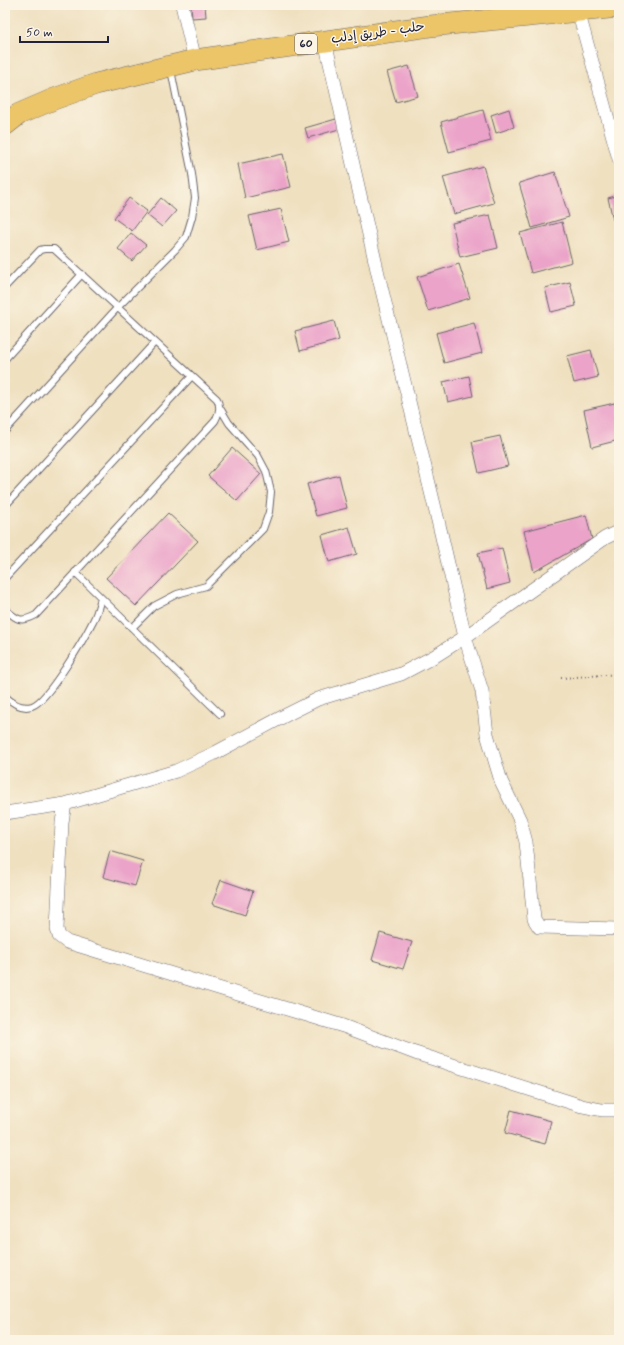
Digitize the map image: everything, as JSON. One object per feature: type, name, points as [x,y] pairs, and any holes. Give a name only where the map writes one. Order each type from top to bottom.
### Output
[{"type":"highway","name":"حلب - طريق إدلب","points":[[5,125],[19,114],[54,99],[96,84],[195,60],[430,26],[619,6]]},
{"type":"street","points":[[182,5],[195,60]]},
{"type":"street","points":[[578,11],[619,159]]},
{"type":"street","points":[[325,41],[378,274],[465,638],[482,691],[487,734],[502,781],[520,820],[526,842],[534,919],[539,927],[619,929]]},
{"type":"street","points":[[5,813],[65,804],[176,771],[213,754],[318,699],[401,674],[465,638],[605,538],[619,531]]},
{"type":"street","points":[[65,804],[62,822],[57,929],[59,936],[67,942],[343,1026],[415,1053],[582,1106],[602,1110],[619,1110]]},
{"type":"lane","points":[[5,431],[118,307],[186,237],[192,217],[195,198],[192,174],[171,66]]},
{"type":"lane","points":[[5,287],[36,253],[44,248],[54,249],[217,399],[220,408],[229,423],[258,456],[266,471],[271,492],[269,512],[263,528],[206,586],[177,594],[154,606],[132,628]]},
{"type":"lane","points":[[5,359],[82,274]]},
{"type":"lane","points":[[5,506],[155,342]]},
{"type":"lane","points":[[5,578],[192,376]]},
{"type":"lane","points":[[5,609],[18,620],[24,620],[36,615],[215,420],[220,408]]},
{"type":"lane","points":[[75,572],[220,714]]},
{"type":"lane","points":[[6,698],[20,707],[33,706],[44,698],[61,675],[93,620],[101,598]]},
{"type":"path","points":[[561,678],[619,674]]},
{"type":"building","points":[[205,5],[206,17],[192,18],[191,6]]},
{"type":"building","points":[[409,66],[418,96],[396,102],[387,72]]},
{"type":"building","points":[[509,109],[514,127],[496,133],[491,115]]},
{"type":"building","points":[[483,110],[491,141],[449,152],[441,122]]},
{"type":"building","points":[[336,119],[339,129],[308,138],[305,128]]},
{"type":"building","points":[[283,154],[291,187],[245,198],[238,164]]},
{"type":"building","points":[[483,166],[494,203],[454,214],[443,177]]},
{"type":"building","points":[[555,172],[569,217],[532,228],[519,183]]},
{"type":"building","points":[[619,195],[619,218],[613,220],[608,198]]},
{"type":"building","points":[[129,198],[147,211],[132,231],[114,218]]},
{"type":"building","points":[[161,198],[176,211],[162,227],[147,215]]},
{"type":"building","points":[[281,209],[289,242],[257,250],[249,216]]},
{"type":"building","points":[[490,215],[498,248],[460,257],[452,223]]},
{"type":"building","points":[[562,222],[572,262],[531,273],[520,233]]},
{"type":"building","points":[[131,233],[146,245],[132,261],[118,249]]},
{"type":"building","points":[[459,264],[470,298],[428,311],[417,277]]},
{"type":"building","points":[[570,282],[576,306],[551,312],[545,288]]},
{"type":"building","points":[[334,321],[339,340],[300,351],[295,331]]},
{"type":"building","points":[[474,323],[482,353],[444,363],[436,333]]},
{"type":"building","points":[[591,350],[598,377],[574,383],[567,356]]},
{"type":"building","points":[[469,376],[473,396],[448,402],[443,382]]},
{"type":"building","points":[[619,402],[619,440],[592,447],[584,410]]},
{"type":"building","points":[[500,436],[508,466],[479,473],[472,442]]},
{"type":"building","points":[[232,448],[261,474],[237,501],[208,476]]},
{"type":"building","points":[[339,475],[347,508],[316,516],[307,484]]},
{"type":"building","points":[[168,513],[198,541],[136,606],[106,578]]},
{"type":"building","points":[[586,515],[592,539],[534,572],[524,531]]},
{"type":"building","points":[[349,527],[357,554],[329,562],[322,535]]},
{"type":"building","points":[[502,548],[510,583],[487,589],[478,553]]},
{"type":"building","points":[[110,851],[143,861],[135,886],[103,877]]},
{"type":"building","points":[[221,880],[253,891],[245,915],[212,904]]},
{"type":"building","points":[[380,933],[412,942],[403,969],[372,960]]},
{"type":"building","points":[[511,1110],[551,1121],[545,1144],[505,1133]]}]
